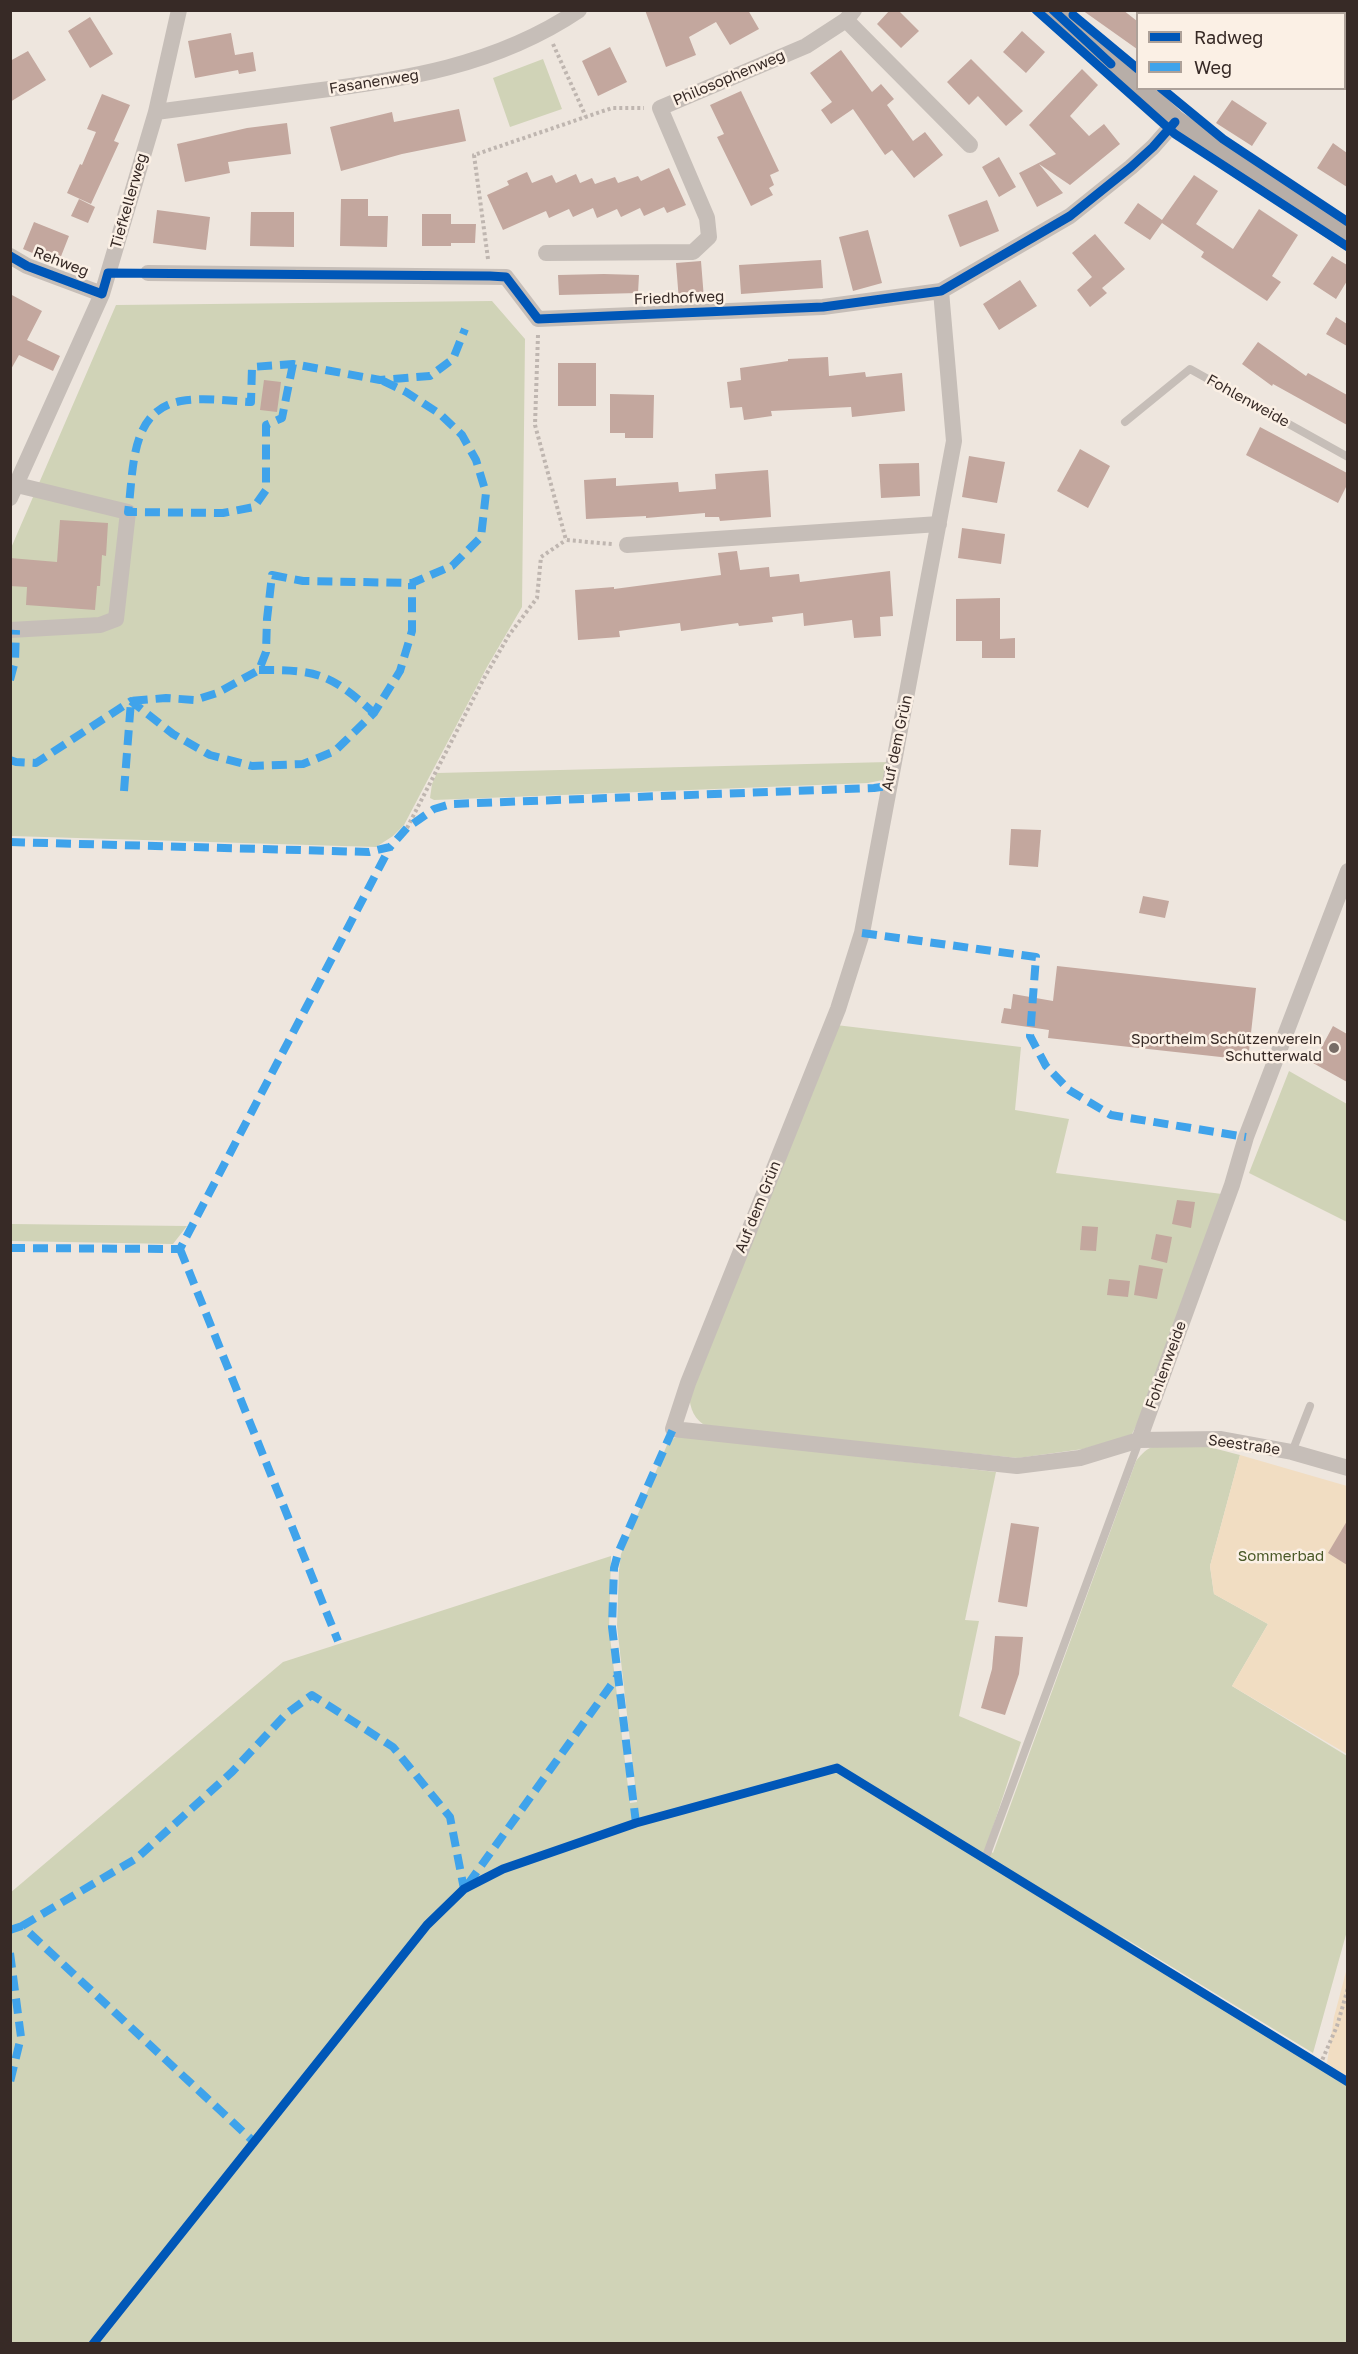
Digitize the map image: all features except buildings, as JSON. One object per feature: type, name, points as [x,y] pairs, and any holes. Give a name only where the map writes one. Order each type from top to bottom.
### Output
[{"type":"street","name":"Tiefkellerweg","points":[[10,630],[100,625],[116,619],[128,512],[13,492],[102,294],[156,112],[179,10]]},
{"type":"street","name":"Fasanenweg","points":[[156,112],[424,75],[501,52],[547,30],[579,10]]},
{"type":"street","points":[[1053,10],[1136,86]]},
{"type":"street","name":"Philosophenweg","points":[[546,253],[693,252],[709,237],[707,218],[660,108],[806,45],[850,15],[970,145]]},
{"type":"street","points":[[1140,90],[1174,122],[1347,238]]},
{"type":"street","name":"Friedhofweg","points":[[538,319],[823,308],[941,291],[1070,216],[1146,154],[1174,122]]},
{"type":"street","name":"Rehweg","points":[[10,256],[27,266],[102,294]]},
{"type":"street","points":[[148,273],[506,277],[538,319]]},
{"type":"street","name":"Auf dem Grün","points":[[941,291],[954,441],[862,933],[838,1010],[692,1372],[673,1429],[1017,1466],[1080,1458],[1139,1440]]},
{"type":"street","points":[[627,545],[939,524]]},
{"type":"street","name":"Fohlenweide","points":[[1139,1440],[1232,1185],[1246,1137],[1347,871]]},
{"type":"street","name":"Seestraße","points":[[1139,1440],[1221,1439],[1292,1452],[1347,1468]]},
{"type":"lane","name":"Fohlenweide","points":[[1125,422],[1190,369],[1347,458]]},
{"type":"lane","points":[[1292,1452],[1310,1406]]},
{"type":"lane","name":"Fohlenweide","points":[[985,1859],[1139,1440]]},
{"type":"path","points":[[547,30],[586,117]]},
{"type":"path","points":[[490,276],[474,154],[612,108],[660,108]]},
{"type":"path","points":[[538,319],[534,425],[566,540]]},
{"type":"path","points":[[407,828],[483,680],[509,635],[537,598],[541,557],[566,540],[627,545]]},
{"type":"path","points":[[1320,2065],[1337,2026],[1347,1988]]},
{"type":"green space","points":[[543,59],[562,109],[510,127],[493,78]]},
{"type":"green space","points":[[492,301],[525,339],[522,607],[487,667],[404,825],[393,836],[376,847],[11,836],[11,548],[116,305]]},
{"type":"green space","points":[[889,762],[883,780],[868,783],[434,800],[430,798],[432,784],[437,773]]},
{"type":"green space","points":[[836,1025],[1021,1047],[1015,1110],[1069,1119],[1056,1173],[1222,1194],[1142,1414],[1131,1436],[1083,1449],[1018,1458],[708,1427],[696,1417],[690,1404],[689,1394]]},
{"type":"green space","points":[[1289,1071],[1347,1104],[1347,1222],[1249,1173]]},
{"type":"green space","points":[[11,1224],[187,1226],[173,1244],[11,1241]]},
{"type":"green space","points":[[680,1436],[996,1472],[965,1620],[979,1621],[959,1716],[1021,1742],[986,1848],[993,1853],[1136,1461],[1148,1449],[1171,1443],[1207,1447],[1240,1455],[1210,1566],[1214,1594],[1268,1624],[1232,1686],[1347,1756],[1347,1931],[1313,2053],[1113,1931],[1319,2067],[1320,2065],[1347,2082],[1347,2343],[11,2343],[10,1893],[283,1662],[611,1556],[609,1629],[630,1803],[637,1802],[617,1626],[619,1570],[621,1554],[667,1445]]},
{"type":"sand","name":"Sommerbad","points":[[1240,1455],[1347,1486],[1347,1754],[1232,1686],[1268,1624],[1214,1594],[1210,1566]]},
{"type":"sand","points":[[1347,1968],[1347,2077],[1327,2063],[1334,2017]]},
{"type":"marked path","points":[[293,364],[282,418],[266,425],[266,490],[254,507],[223,513],[128,512],[137,444],[152,416],[164,407],[181,401],[198,399],[251,402],[252,367],[293,364],[380,380],[430,376],[453,359],[465,329]]},
{"type":"marked path","points":[[124,791],[131,701],[166,698],[195,700],[217,693],[259,670],[266,652],[272,575],[303,581],[412,583],[452,566],[481,537],[486,493],[476,460],[462,435],[440,414],[406,392],[381,380]]},
{"type":"marked path","points":[[10,760],[36,763],[131,701],[173,734],[210,755],[252,766],[303,764],[335,751],[374,713],[400,671],[412,631],[412,583]]},
{"type":"marked path","points":[[10,680],[15,661],[16,630]]},
{"type":"marked path","points":[[259,670],[296,671],[322,677],[345,689],[374,713]]},
{"type":"marked path","points":[[10,842],[369,852],[390,847],[407,828],[434,809],[451,804],[888,786]]},
{"type":"marked path","points":[[10,1248],[180,1249],[390,847]]},
{"type":"marked path","points":[[862,933],[1036,957],[1030,1036],[1046,1066],[1069,1090],[1111,1115],[1246,1137]]},
{"type":"marked path","points":[[180,1249],[338,1641]]},
{"type":"marked path","points":[[636,1823],[612,1627],[614,1568],[618,1553],[673,1429]]},
{"type":"marked path","points":[[468,1884],[619,1674]]},
{"type":"marked path","points":[[22,1926],[137,1858],[232,1772],[286,1714],[312,1695],[393,1747],[450,1817],[464,1889]]},
{"type":"marked path","points":[[10,1930],[22,1926],[253,2141]]},
{"type":"marked path","points":[[10,1953],[21,2037],[10,2082]]},
{"type":"cycle path","points":[[1036,10],[1175,134],[1348,247]]},
{"type":"cycle path","points":[[1053,10],[1111,64]]},
{"type":"cycle path","points":[[1073,15],[1136,67]]},
{"type":"cycle path","points":[[1163,90],[1223,139],[1348,222]]},
{"type":"cycle path","points":[[10,256],[27,266],[102,294],[108,273],[490,276],[506,277],[538,319],[823,307],[941,291],[1070,216],[1131,167],[1175,122]]},
{"type":"cycle path","points":[[93,2344],[427,1925],[464,1889],[503,1869],[636,1823],[837,1768],[1348,2082]]},
{"type":"place","name":"Sportheim Schützenverein Schutterwald","points":[[1334,1048]]}]
